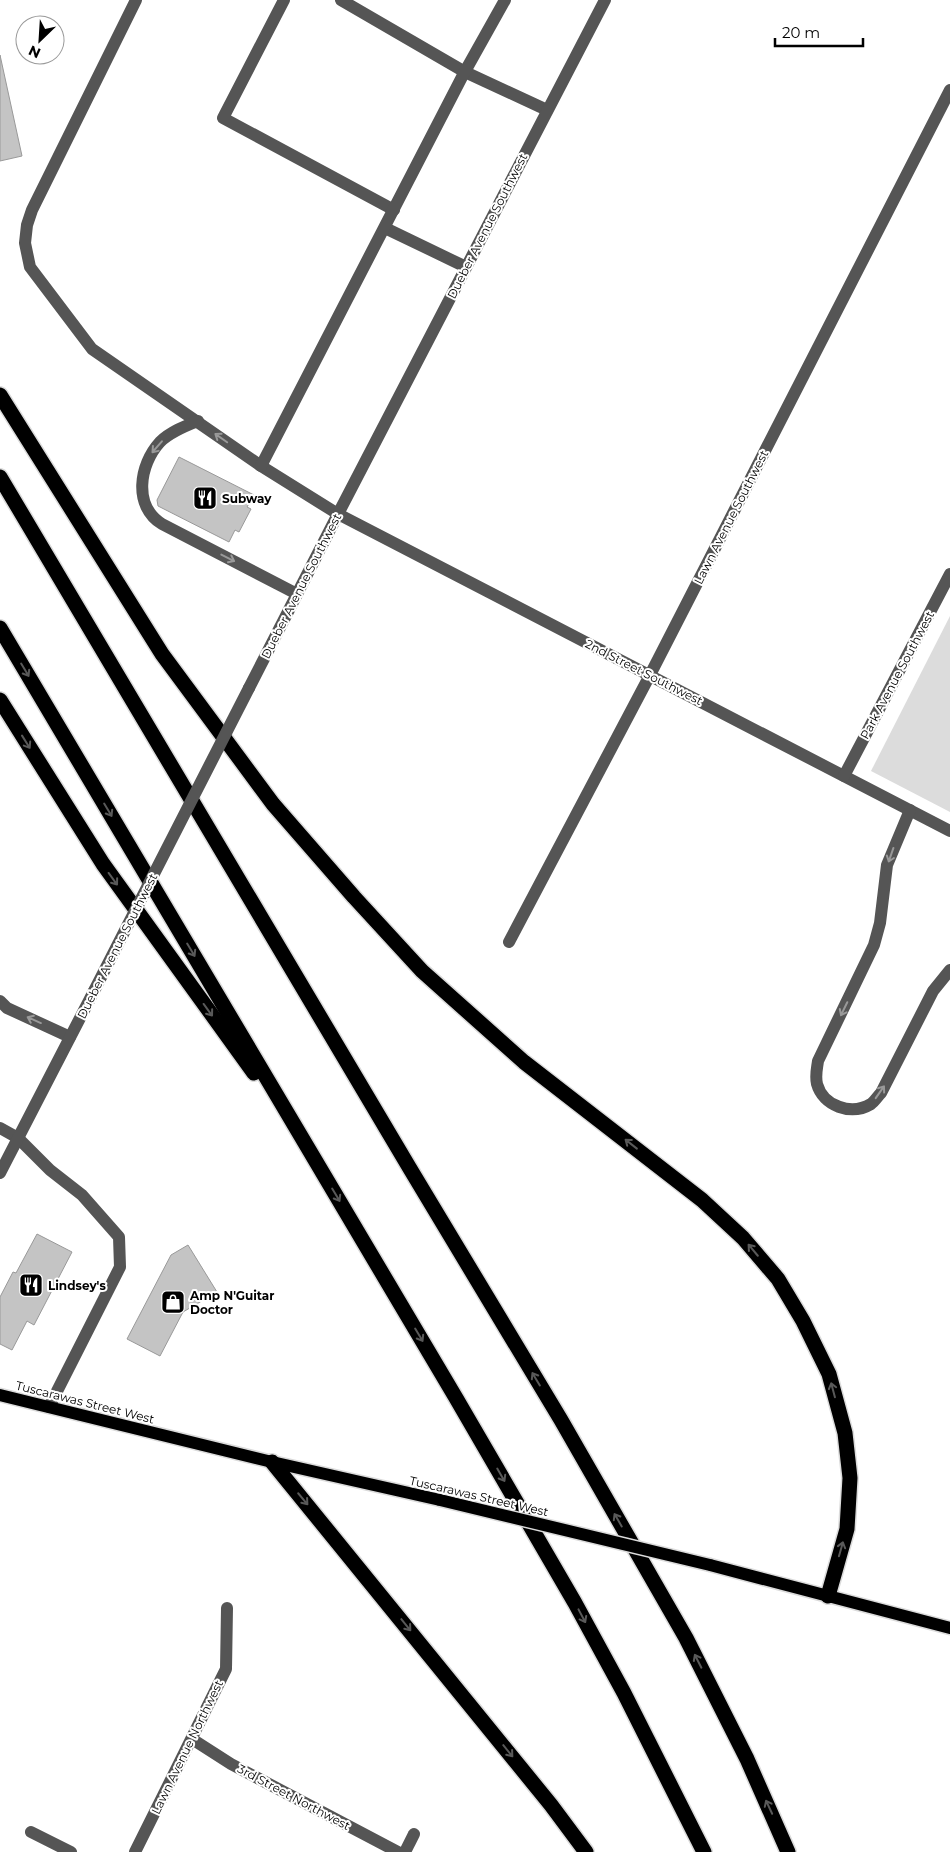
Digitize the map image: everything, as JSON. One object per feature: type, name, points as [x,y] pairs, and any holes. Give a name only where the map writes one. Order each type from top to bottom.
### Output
[{"type":"highway","points":[[0,395],[162,654],[273,804],[354,897],[422,971],[524,1062],[702,1200],[743,1238],[778,1279],[803,1320],[829,1374],[844,1433],[850,1478],[847,1529],[828,1596]]},
{"type":"highway","points":[[0,477],[561,1420],[686,1638],[747,1759],[788,1852]]},
{"type":"highway","points":[[0,628],[575,1602],[624,1693],[704,1852]]},
{"type":"highway","points":[[0,700],[103,864],[311,1153]]},
{"type":"highway","points":[[272,1462],[545,1797],[586,1852]]},
{"type":"main road","name":"Tuscarawas Street West","points":[[0,1395],[272,1462],[710,1565],[950,1628]]},
{"type":"street","name":"2nd Street Southwest","points":[[136,0],[32,210],[25,234],[30,268],[92,349],[261,466],[338,514],[950,831]]},
{"type":"street","points":[[284,0],[223,118],[394,210]]},
{"type":"street","points":[[341,0],[465,72],[547,110]]},
{"type":"street","points":[[261,466],[465,72],[505,0]]},
{"type":"street","name":"Dueber Avenue Southwest","points":[[0,1173],[338,514],[605,0]]},
{"type":"street","name":"Lawn Avenue Southwest","points":[[509,942],[650,675],[950,90]]},
{"type":"street","points":[[385,228],[466,267]]},
{"type":"street","points":[[198,421],[166,438],[148,460],[142,484],[147,510],[156,520],[168,528],[297,594]]},
{"type":"street","name":"Park Avenue Southwest","points":[[844,776],[950,574]]},
{"type":"street","points":[[910,810],[887,865],[880,923],[874,945],[818,1061],[816,1073],[818,1086],[824,1097],[835,1106],[847,1110],[860,1108],[872,1103],[881,1093],[934,991],[950,970]]},
{"type":"street","points":[[0,1001],[7,1008],[70,1037]]},
{"type":"street","points":[[0,1128],[18,1138],[50,1170],[82,1195],[119,1237],[120,1267],[49,1407]]},
{"type":"street","name":"Lawn Avenue Northwest","points":[[134,1852],[226,1669],[228,1608]]},
{"type":"street","name":"3rd Street Northwest","points":[[192,1739],[231,1764],[398,1852]]},
{"type":"street","points":[[31,1832],[72,1852]]},
{"type":"street","points":[[404,1852],[414,1834]]},
{"type":"shaded area","points":[[950,616],[950,812],[871,771]]},
{"type":"building","points":[[0,55],[22,156],[0,161]]},
{"type":"building","name":"Subway","points":[[179,457],[254,495],[247,507],[251,509],[239,532],[235,530],[229,542],[158,506],[157,500]]},
{"type":"building","name":"Lindsey's","points":[[37,1234],[72,1252],[34,1325],[27,1321],[12,1350],[0,1344],[0,1297],[13,1272],[16,1273]]},
{"type":"building","name":"Amp N'Guitar Doctor","points":[[188,1245],[217,1292],[183,1312],[160,1356],[127,1339],[171,1255]]},
{"type":"place","name":"Subway","points":[[205,498]]},
{"type":"place","name":"Lindsey's","points":[[31,1285]]},
{"type":"place","name":"Amp N'Guitar Doctor","points":[[173,1302]]}]
